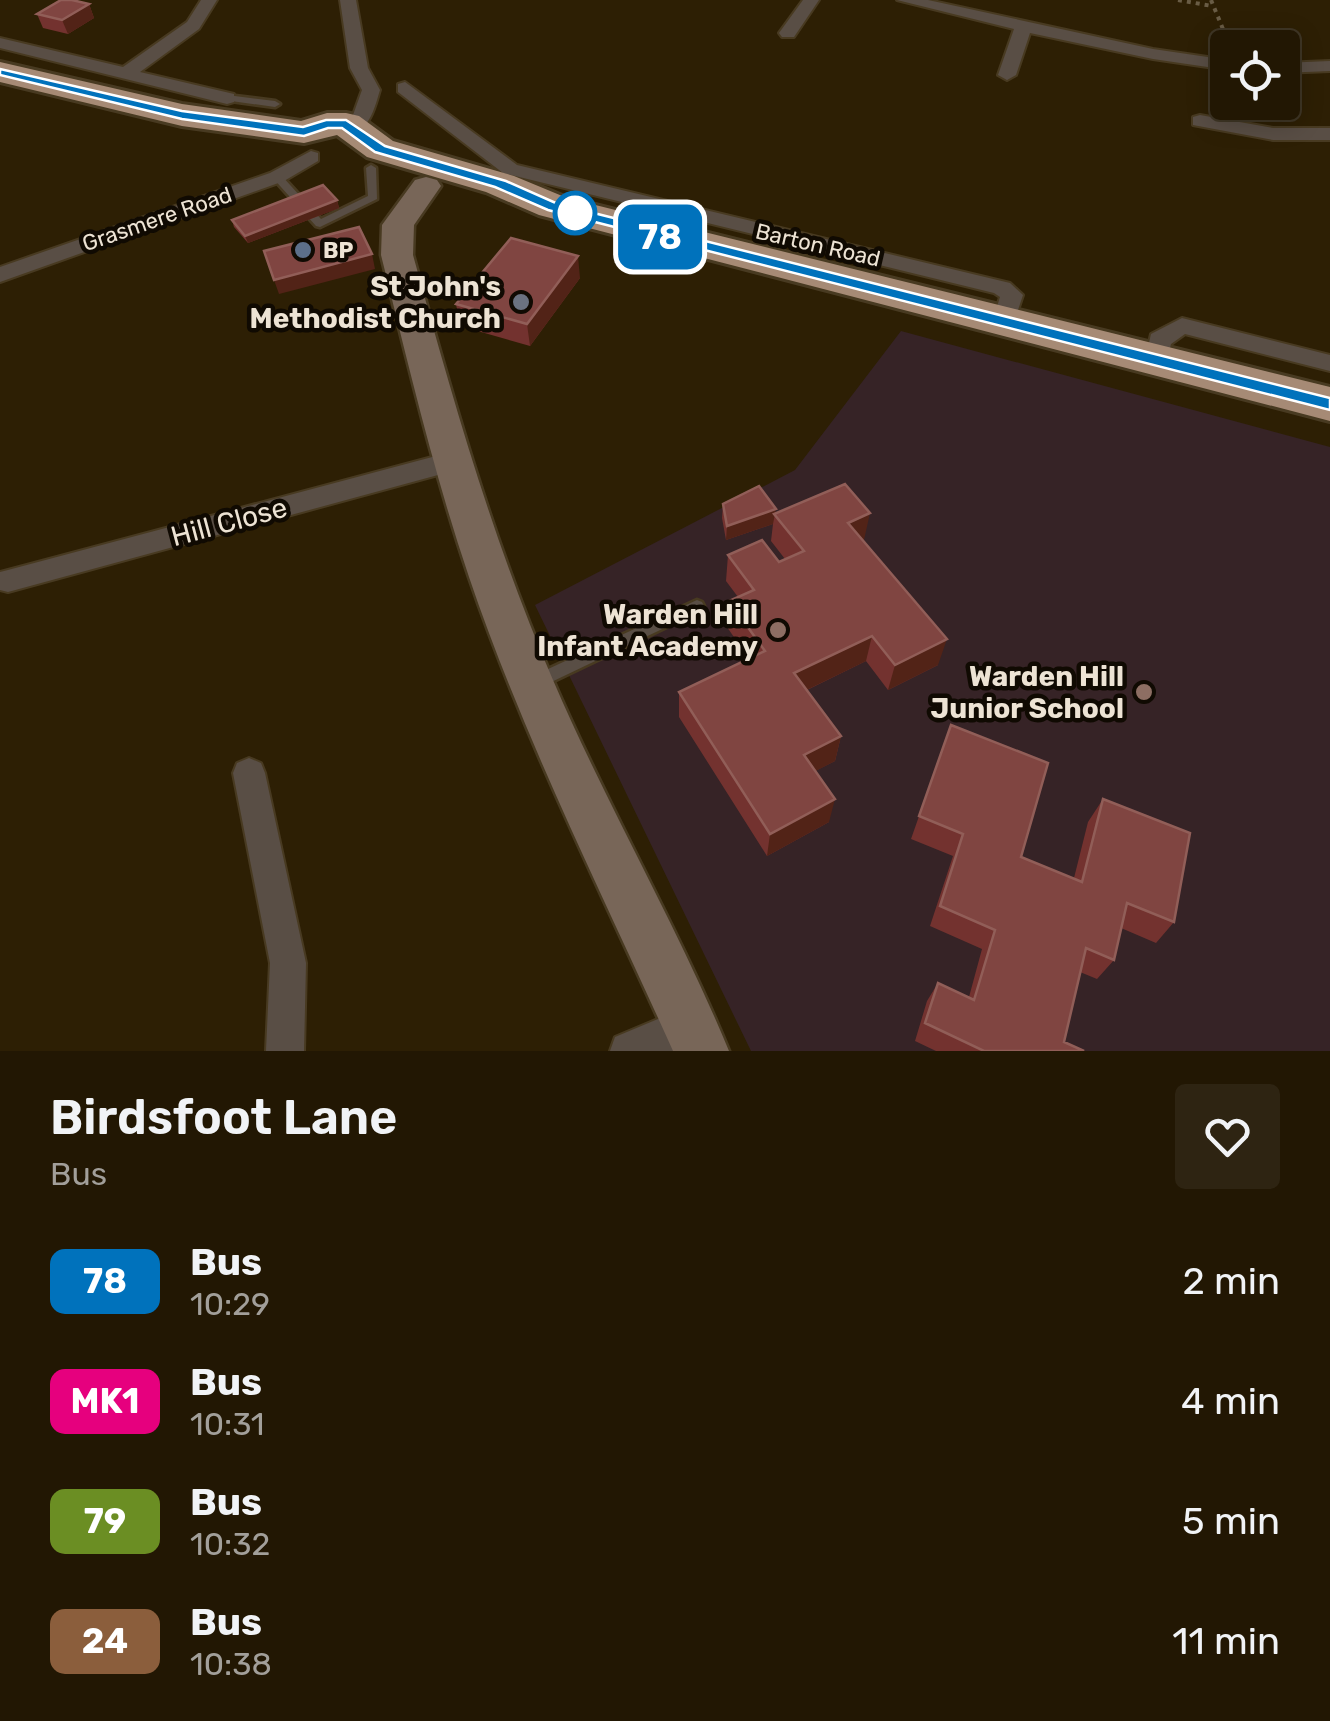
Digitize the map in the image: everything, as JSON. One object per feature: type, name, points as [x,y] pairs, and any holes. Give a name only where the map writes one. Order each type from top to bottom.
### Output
[{"type":"highway","name":"Barton Road","points":[[0,72],[314,149],[362,143],[500,184],[553,207]]},
{"type":"highway","name":"Barton Road","points":[[362,143],[426,186],[484,200],[553,207],[1330,404]]},
{"type":"street","points":[[128,72],[193,24],[209,0]]},
{"type":"street","points":[[348,0],[359,68],[372,90],[362,116],[362,143]]},
{"type":"street","points":[[788,32],[811,0]]},
{"type":"street","points":[[905,0],[961,6],[1024,26],[1210,62]]},
{"type":"street","points":[[1006,75],[1024,26]]},
{"type":"street","points":[[0,42],[226,98]]},
{"type":"street","points":[[1300,69],[1326,70]]},
{"type":"street","name":"Barton Road","points":[[405,88],[520,173],[1002,288],[1012,295],[1004,323]]},
{"type":"street","points":[[412,123],[437,113]]},
{"type":"street","points":[[1200,120],[1273,134],[1330,134]]},
{"type":"street","name":"Grasmere Road","points":[[0,275],[276,177],[314,149]]},
{"type":"street","points":[[426,186],[398,225],[397,254],[451,462],[532,683],[695,1038],[629,1051]]},
{"type":"street","points":[[1157,360],[1159,340],[1182,326],[1330,364]]},
{"type":"street","name":"Hill Close","points":[[8,581],[451,462]]},
{"type":"street","points":[[249,773],[288,963],[286,1051]]},
{"type":"lane","points":[[226,98],[275,104]]},
{"type":"lane","points":[[276,177],[320,224],[373,196],[362,143]]},
{"type":"lane","points":[[532,683],[697,606]]},
{"type":"path","points":[[1178,0],[1212,3],[1223,30]]},
{"type":"shaded area","points":[[901,331],[1330,447],[1330,1051],[751,1051],[535,605],[795,470]]},
{"type":"building","points":[[61,0],[89,4],[62,20],[37,14]]},
{"type":"building","points":[[323,185],[337,200],[245,236],[232,220]]},
{"type":"building","points":[[359,227],[372,254],[274,280],[264,251]]},
{"type":"building","points":[[511,238],[578,256],[527,324],[456,304]]},
{"type":"building","points":[[845,484],[870,513],[848,523],[947,639],[895,665],[872,636],[794,673],[841,736],[804,755],[835,799],[770,834],[679,692],[765,651],[729,601],[754,590],[728,555],[762,540],[779,562],[804,551],[774,514]]},
{"type":"building","points":[[759,486],[776,509],[727,526],[723,504]]},
{"type":"building","points":[[951,725],[1048,763],[1021,857],[1082,882],[1103,799],[1190,833],[1174,922],[1127,903],[1114,960],[1086,948],[1064,1042],[1084,1051],[984,1051],[925,1023],[938,983],[974,1000],[995,930],[940,906],[963,834],[919,816]]},
{"type":"bus line","name":"78","points":[[0,72],[182,115],[304,132],[326,124],[346,124],[380,149],[500,184],[553,207],[1330,404]]},
{"type":"place","name":"BP","points":[[303,250]]},
{"type":"place","name":"St John's Methodist Church","points":[[521,302]]},
{"type":"place","name":"Warden Hill Infant Academy","points":[[778,630]]},
{"type":"place","name":"Warden Hill Junior School","points":[[1144,692]]}]
